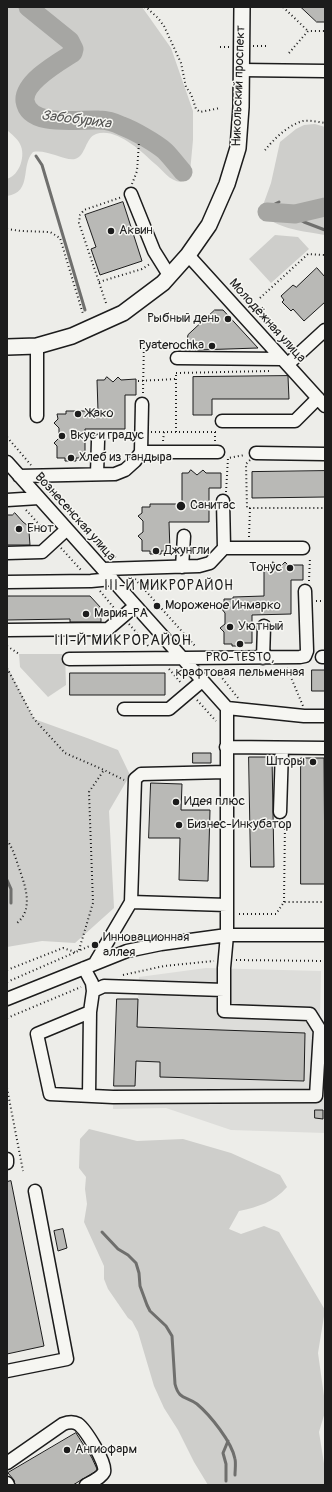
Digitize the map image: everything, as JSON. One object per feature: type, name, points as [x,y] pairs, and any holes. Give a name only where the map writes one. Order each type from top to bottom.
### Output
[{"type":"main road","name":"Никольский проспект","points":[[7,348],[38,346],[72,336],[123,313],[170,276],[188,255],[209,226],[226,184],[238,148],[241,107],[242,7]]},
{"type":"street","points":[[241,70],[325,71]]},
{"type":"street","points":[[131,194],[157,258],[170,276]]},
{"type":"street","name":"Молодёжная улица","points":[[188,255],[285,362],[322,400]]},
{"type":"street","points":[[176,358],[285,362],[325,330]]},
{"type":"street","points":[[37,416],[38,346]]},
{"type":"street","points":[[222,421],[294,420],[322,400]]},
{"type":"street","points":[[19,476],[115,474],[125,470],[135,461],[141,452],[142,404]]},
{"type":"street","points":[[97,474],[98,441]]},
{"type":"street","points":[[141,452],[218,452]]},
{"type":"street","points":[[256,453],[325,454]]},
{"type":"street","name":"Вознесенская улица","points":[[7,462],[66,530],[103,569],[227,708]]},
{"type":"street","points":[[7,500],[39,498]]},
{"type":"street","points":[[103,569],[182,567],[198,566],[210,563],[224,548],[223,501]]},
{"type":"street","points":[[7,553],[42,552],[66,530]]},
{"type":"street","points":[[182,567],[184,536]]},
{"type":"street","points":[[224,548],[304,548]]},
{"type":"street","points":[[7,582],[91,581],[112,579]]},
{"type":"street","points":[[69,659],[183,659],[205,657],[282,658],[305,656],[307,651],[305,591]]},
{"type":"street","points":[[8,630],[108,629],[135,606]]},
{"type":"street","points":[[263,658],[264,626]]},
{"type":"street","points":[[124,709],[169,710],[202,681]]},
{"type":"street","points":[[90,1012],[37,1034],[50,1094],[113,1097],[316,1096],[320,1030],[310,1014],[224,1011],[226,935],[227,708],[308,716],[325,716]]},
{"type":"street","points":[[226,747],[325,748]]},
{"type":"street","points":[[280,812],[282,748]]},
{"type":"street","points":[[89,1096],[90,1012],[92,987],[90,966],[112,936],[131,902],[135,779],[141,774],[226,772]]},
{"type":"street","points":[[131,902],[226,905]]},
{"type":"street","points":[[7,999],[127,951],[161,944],[226,935],[325,935]]},
{"type":"street","points":[[92,987],[104,986],[224,990]]},
{"type":"street","points":[[7,1371],[67,1358],[35,1191]]},
{"type":"street","points":[[7,1463],[63,1424],[73,1422],[80,1426],[103,1460],[104,1467],[102,1474],[86,1485]]},
{"type":"path","points":[[144,7],[158,18],[171,39],[181,63],[186,87],[191,94],[196,109],[200,112],[220,108]]},
{"type":"path","points":[[283,7],[308,31],[325,31]]},
{"type":"path","points":[[289,53],[308,31]]},
{"type":"path","points":[[251,46],[268,46]]},
{"type":"path","points":[[220,47],[233,47]]},
{"type":"path","points":[[264,150],[283,132],[302,121],[325,123]]},
{"type":"path","points":[[106,303],[80,222],[80,215],[84,210],[131,194],[132,182],[137,171],[139,142]]},
{"type":"path","points":[[7,229],[50,232],[60,238],[83,314]]},
{"type":"path","points":[[260,298],[308,254],[325,255]]},
{"type":"path","points":[[99,282],[142,269],[157,258]]},
{"type":"path","points":[[143,380],[144,340]]},
{"type":"path","points":[[176,432],[176,373],[274,371]]},
{"type":"path","points":[[138,381],[176,379]]},
{"type":"path","points":[[141,432],[221,432],[222,421]]},
{"type":"path","points":[[215,432],[215,438]]},
{"type":"path","points":[[223,501],[226,496],[228,458],[256,453]]},
{"type":"path","points":[[256,453],[246,464],[247,508],[325,508]]},
{"type":"path","points":[[249,548],[250,508]]},
{"type":"path","points":[[304,548],[305,553],[310,553],[309,592],[305,591]]},
{"type":"path","points":[[7,646],[19,654]]},
{"type":"path","points":[[282,658],[308,716]]},
{"type":"path","points":[[7,668],[34,719],[65,753],[128,782],[135,782]]},
{"type":"path","points":[[80,950],[93,903],[89,792],[104,770]]},
{"type":"path","points":[[239,914],[276,914],[284,902],[285,815],[280,812]]},
{"type":"path","points":[[7,840],[14,853],[26,893],[26,908],[24,915],[17,923]]},
{"type":"path","points":[[284,902],[325,902]]},
{"type":"path","points":[[7,982],[112,936]]},
{"type":"path","points":[[7,970],[63,948],[76,952]]},
{"type":"path","points":[[120,975],[164,966],[225,960],[325,961]]},
{"type":"path","points":[[7,1018],[92,987]]},
{"type":"path","points":[[7,1088],[23,1171]]},
{"type":"shaded area","points":[[7,7],[142,7],[171,48],[193,111],[193,140],[190,172],[187,177],[181,182],[173,180],[128,141],[112,134],[104,133],[92,136],[79,157],[75,159],[44,152],[33,152],[27,164],[23,184],[15,194],[7,196],[7,179],[12,177],[21,164],[22,148],[16,138],[7,130]]},
{"type":"shaded area","points":[[315,124],[325,127],[325,235],[279,225],[265,215],[262,208],[271,183],[280,142],[296,129],[304,125]]},
{"type":"shaded area","points":[[275,235],[298,237],[309,249],[271,283],[249,259]]},
{"type":"shaded area","points":[[19,654],[65,654],[66,685],[48,697],[20,667]]},
{"type":"shaded area","points":[[7,666],[34,719],[118,750],[130,775],[109,811],[114,908],[75,943],[42,941],[7,947]]},
{"type":"shaded area","points":[[206,968],[321,971],[320,1019],[325,1025],[325,1133],[231,1130],[166,1108],[113,1109],[117,999],[138,999],[139,977]]},
{"type":"shaded area","points":[[89,1129],[137,1141],[183,1139],[231,1153],[280,1175],[287,1187],[277,1197],[265,1203],[253,1208],[239,1211],[229,1229],[241,1234],[264,1226],[279,1232],[325,1310],[318,1353],[325,1403],[325,1412],[319,1432],[325,1470],[325,1485],[208,1485],[194,1462],[178,1430],[164,1408],[154,1386],[138,1332],[132,1321],[128,1318],[108,1289],[104,1279],[104,1266],[84,1222],[87,1204],[85,1189],[86,1177],[79,1168],[80,1139]]},
{"type":"building","points":[[301,7],[325,7],[325,22],[317,22]]},
{"type":"building","name":"Аквин","points":[[123,202],[142,261],[100,275],[91,249],[96,247],[85,215]]},
{"type":"building","points":[[317,268],[325,277],[325,302],[304,321],[293,309],[291,311],[282,302],[284,300],[281,296],[293,285],[296,287]]},
{"type":"building","points":[[215,310],[223,310],[258,348],[197,350],[187,340],[188,335]]},
{"type":"building","points":[[288,376],[289,399],[212,399],[212,415],[193,415],[193,377]]},
{"type":"building","points":[[107,377],[113,382],[118,377],[121,380],[136,379],[136,395],[125,395],[125,429],[85,429],[85,458],[76,458],[76,461],[65,461],[65,458],[57,458],[57,446],[54,443],[59,438],[59,428],[54,423],[58,419],[57,414],[66,414],[66,411],[98,411],[97,380],[104,380]]},
{"type":"building","points":[[191,470],[197,475],[203,470],[206,473],[221,473],[221,488],[209,488],[209,522],[169,522],[170,551],[161,551],[161,554],[150,554],[150,551],[142,551],[142,540],[138,536],[143,532],[143,521],[138,516],[142,513],[142,507],[150,507],[150,504],[182,504],[182,473],[188,473]]},
{"type":"building","points":[[325,471],[325,497],[252,498],[252,472]]},
{"type":"building","name":"Енот","points":[[15,513],[32,529],[29,532],[30,545],[7,545],[7,515],[12,515]]},
{"type":"building","points":[[273,562],[280,567],[285,562],[288,565],[303,565],[303,580],[291,580],[291,614],[252,615],[252,643],[243,643],[243,646],[224,644],[224,632],[220,628],[225,624],[225,613],[221,608],[224,605],[224,599],[233,599],[233,597],[264,596],[264,565],[271,565]]},
{"type":"building","points":[[7,596],[90,596],[101,608],[101,622],[70,622],[70,619],[7,620]]},
{"type":"building","points":[[312,670],[325,670],[325,691],[312,691]]},
{"type":"building","points":[[70,673],[165,673],[165,695],[70,695]]},
{"type":"building","points":[[193,753],[211,753],[211,763],[193,763]]},
{"type":"building","points":[[249,757],[272,757],[274,867],[251,867]]},
{"type":"building","points":[[301,758],[324,758],[325,884],[301,884]]},
{"type":"building","name":"Бизнес-Инкубатор","points":[[151,783],[182,784],[181,810],[210,810],[208,881],[179,880],[180,838],[149,838]]},
{"type":"building","points":[[117,999],[138,999],[137,1027],[305,1033],[304,1081],[160,1077],[160,1062],[136,1061],[135,1086],[114,1086]]},
{"type":"building","points":[[315,1110],[323,1110],[323,1119],[315,1118]]},
{"type":"building","points":[[11,1181],[44,1346],[7,1354],[7,1182]]},
{"type":"building","points":[[63,1229],[67,1248],[58,1251],[54,1231]]},
{"type":"building","name":"Ангиофарм","points":[[76,1433],[92,1458],[97,1469],[96,1471],[73,1485],[15,1485],[14,1480],[8,1473]]},
{"type":"waterway","name":"Забобуриха","points":[[28,7],[70,41],[74,49],[73,53],[43,73],[30,87],[26,94],[25,101],[29,110],[35,115],[45,119],[68,121],[102,120],[120,125],[161,148],[183,172]]},
{"type":"waterway","points":[[36,156],[42,165],[85,310]]},
{"type":"waterway","points":[[271,212],[273,205],[279,202]]},
{"type":"waterway","name":"Забобуриха","points":[[267,212],[295,214],[325,207]]},
{"type":"waterway","points":[[287,213],[304,222],[325,230]]},
{"type":"waterway","points":[[7,880],[11,889],[11,903]]},
{"type":"waterway","points":[[102,1232],[118,1249],[128,1255],[136,1263],[139,1273],[140,1286],[147,1305],[150,1311],[166,1326],[172,1336],[175,1384],[177,1389],[183,1397],[197,1404],[214,1422],[225,1437],[230,1445],[235,1459],[235,1475]]},
{"type":"waterway","points":[[226,1481],[226,1464],[223,1453],[228,1441]]},
{"type":"place","name":"Аквин","points":[[111,231]]},
{"type":"place","name":"Рыбный день","points":[[228,319]]},
{"type":"place","name":"Pyaterochka","points":[[212,346]]},
{"type":"place","name":"Жако","points":[[78,414]]},
{"type":"place","name":"Вкус и градус","points":[[62,436]]},
{"type":"place","name":"Хлеб из тандыра","points":[[71,458]]},
{"type":"place","name":"Санитас","points":[[181,506]]},
{"type":"place","name":"Енот","points":[[19,529]]},
{"type":"place","name":"Джунгли","points":[[156,551]]},
{"type":"place","name":"Тонус","points":[[290,568]]},
{"type":"place","name":"Мороженое Инмарко","points":[[157,606]]},
{"type":"place","name":"Мария-РА","points":[[86,614]]},
{"type":"place","name":"Уютный","points":[[230,627]]},
{"type":"place","name":"PRO-TESTO, крафтовая пельменная","points":[[240,644]]},
{"type":"place","name":"Шторы","points":[[313,762]]},
{"type":"place","name":"Идея плюс","points":[[176,802]]},
{"type":"place","name":"Бизнес-Инкубатор","points":[[179,825]]},
{"type":"place","name":"Инновационная аллея","points":[[95,945]]},
{"type":"place","name":"Ангиофарм","points":[[67,1450]]},
{"type":"district","name":"III-Й МИКРОРАЙОН","points":[[169,586]]},
{"type":"district","name":"III-Й МИКРОРАЙОН","points":[[123,641]]}]
